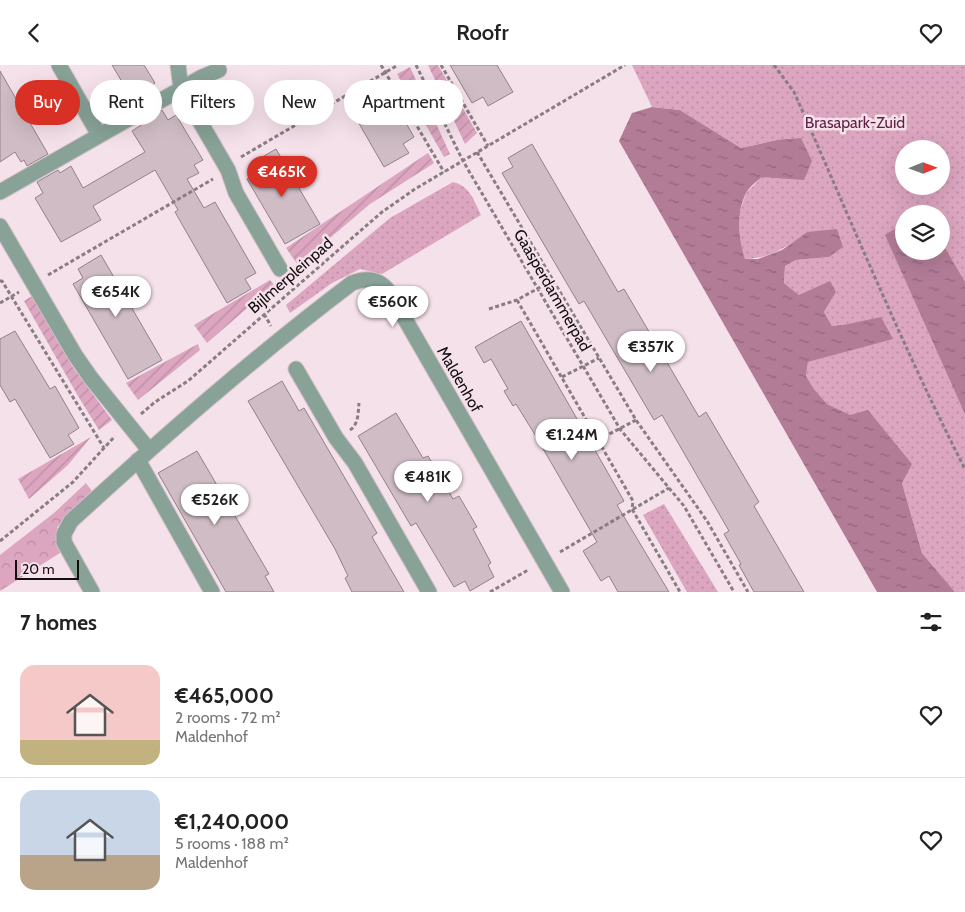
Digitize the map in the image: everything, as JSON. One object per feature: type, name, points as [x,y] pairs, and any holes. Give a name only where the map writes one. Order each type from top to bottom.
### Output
[{"type":"street","points":[[59,65],[98,135]]},
{"type":"street","points":[[178,65],[180,80]]},
{"type":"street","points":[[197,80],[219,70]]},
{"type":"street","points":[[0,192],[172,94]]},
{"type":"street","points":[[202,125],[228,170],[236,193],[280,269]]},
{"type":"street","points":[[0,226],[75,355],[128,425],[212,592]]},
{"type":"street","name":"Maldenhof","points":[[92,592],[64,542],[64,534],[71,521],[143,455],[299,323],[352,283],[359,280],[375,281],[384,285],[394,300],[562,592]]},
{"type":"street","points":[[296,369],[336,438],[355,463],[430,592]]},
{"type":"path","points":[[381,65],[444,172]]},
{"type":"path","points":[[0,303],[228,170],[234,161],[398,65]]},
{"type":"path","name":"Gaasperdammerpad","points":[[416,65],[463,161],[620,429],[684,506],[734,592]]},
{"type":"path","points":[[441,65],[488,146]]},
{"type":"path","name":"Bijlmerpleinpad","points":[[0,541],[73,482],[128,425],[155,402],[188,381],[382,212],[415,189],[625,65]]},
{"type":"path","points":[[774,65],[794,92],[881,293],[938,417],[965,469]]},
{"type":"path","points":[[477,152],[636,420],[707,521],[748,592]]},
{"type":"path","points":[[489,309],[517,300],[553,280]]},
{"type":"path","points":[[0,281],[2,281],[104,448]]},
{"type":"path","points":[[517,300],[633,501],[632,509],[680,592]]},
{"type":"path","points":[[562,377],[599,358]]},
{"type":"path","points":[[336,438],[354,428],[358,417],[359,403]]},
{"type":"path","points":[[598,440],[636,420]]},
{"type":"path","points":[[490,592],[669,488]]},
{"type":"green space","points":[[428,65],[438,65],[447,80],[435,80]]},
{"type":"green space","name":"Brasapark-Zuid","points":[[632,65],[965,65],[965,592],[955,592],[922,553],[902,483],[850,416],[827,404],[806,376],[808,362],[893,338],[848,324],[832,326],[824,312],[836,292],[799,295],[784,283],[785,266],[796,260],[829,257],[807,232],[771,254],[745,259],[739,241],[739,214],[746,193],[762,177],[777,140],[741,148],[680,110],[652,107]]},
{"type":"green space","points":[[410,67],[416,80],[400,80],[397,74]]},
{"type":"green space","points":[[463,109],[477,133],[465,144],[456,125],[463,125]]},
{"type":"green space","points":[[426,125],[437,125],[450,154],[444,157]]},
{"type":"green space","points":[[428,153],[434,163],[370,204],[298,265],[286,248]]},
{"type":"green space","points":[[453,182],[464,187],[474,199],[481,215],[382,274],[360,269],[332,283],[290,313],[286,305],[390,218]]},
{"type":"green space","points":[[270,280],[274,285],[207,343],[194,325]]},
{"type":"green space","points":[[32,296],[72,366],[112,420],[99,430],[24,301]]},
{"type":"green space","points":[[198,344],[200,350],[138,400],[126,383]]},
{"type":"green space","points":[[91,437],[68,465],[29,499],[18,479]]},
{"type":"green space","points":[[86,483],[94,494],[57,527],[63,551],[0,591],[0,555],[54,513]]},
{"type":"green space","points":[[664,504],[718,592],[687,592],[643,515]]},
{"type":"water","points":[[652,107],[680,110],[741,148],[777,140],[801,138],[812,161],[804,180],[762,177],[745,195],[740,210],[739,227],[745,259],[758,259],[782,250],[807,232],[837,229],[843,247],[829,257],[796,260],[785,266],[784,283],[799,295],[830,281],[836,292],[824,312],[832,326],[881,317],[893,339],[808,362],[806,376],[827,404],[850,415],[868,410],[912,464],[902,483],[922,553],[955,592],[877,592],[619,141],[632,113]]},
{"type":"water","points":[[895,229],[895,257],[885,235]]},
{"type":"water","points":[[950,256],[965,282],[965,414],[896,260],[950,260]]},
{"type":"building","points":[[112,65],[144,65],[153,80],[121,80]]},
{"type":"building","points":[[450,65],[497,65],[513,92],[488,106],[483,97],[472,103],[463,87],[463,80],[459,80]]},
{"type":"building","points":[[0,71],[15,97],[15,125],[31,125],[48,154],[27,166],[24,160],[21,162],[15,152],[0,162]]},
{"type":"building","points":[[162,110],[168,120],[172,118],[172,125],[182,125],[203,160],[194,165],[199,173],[187,179],[204,208],[215,202],[256,273],[245,279],[251,289],[227,303],[175,212],[178,210],[155,170],[93,206],[101,220],[61,242],[35,198],[43,193],[37,182],[58,170],[60,173],[71,166],[83,188],[145,152],[132,131],[141,125],[162,125]]},
{"type":"building","points":[[360,125],[407,125],[414,137],[403,144],[409,153],[384,167]]},
{"type":"building","points":[[532,144],[618,292],[624,289],[699,417],[706,412],[759,502],[754,506],[804,592],[754,592],[724,534],[729,531],[662,415],[654,420],[584,301],[579,304],[502,173],[513,167],[508,158]]},
{"type":"building","points":[[276,149],[320,224],[285,244],[247,179],[258,172],[252,163]]},
{"type":"building","points":[[101,255],[162,360],[128,379],[73,284],[83,278],[78,269]]},
{"type":"building","points":[[521,321],[624,501],[617,505],[669,592],[618,592],[609,576],[601,581],[583,551],[597,542],[534,433],[516,404],[513,406],[504,391],[508,389],[491,359],[484,363],[475,347]]},
{"type":"building","points":[[15,331],[50,389],[55,386],[79,428],[68,435],[74,444],[50,458],[15,399],[10,402],[0,385],[0,339]]},
{"type":"building","points":[[282,381],[299,411],[304,408],[377,533],[372,537],[404,592],[352,592],[345,578],[348,576],[335,549],[248,401]]},
{"type":"building","points":[[396,413],[423,458],[428,456],[453,499],[459,496],[477,527],[473,529],[491,563],[488,565],[494,577],[470,591],[465,581],[454,587],[416,523],[411,526],[358,436]]},
{"type":"building","points":[[197,451],[269,574],[265,576],[274,592],[226,592],[158,473]]}]
